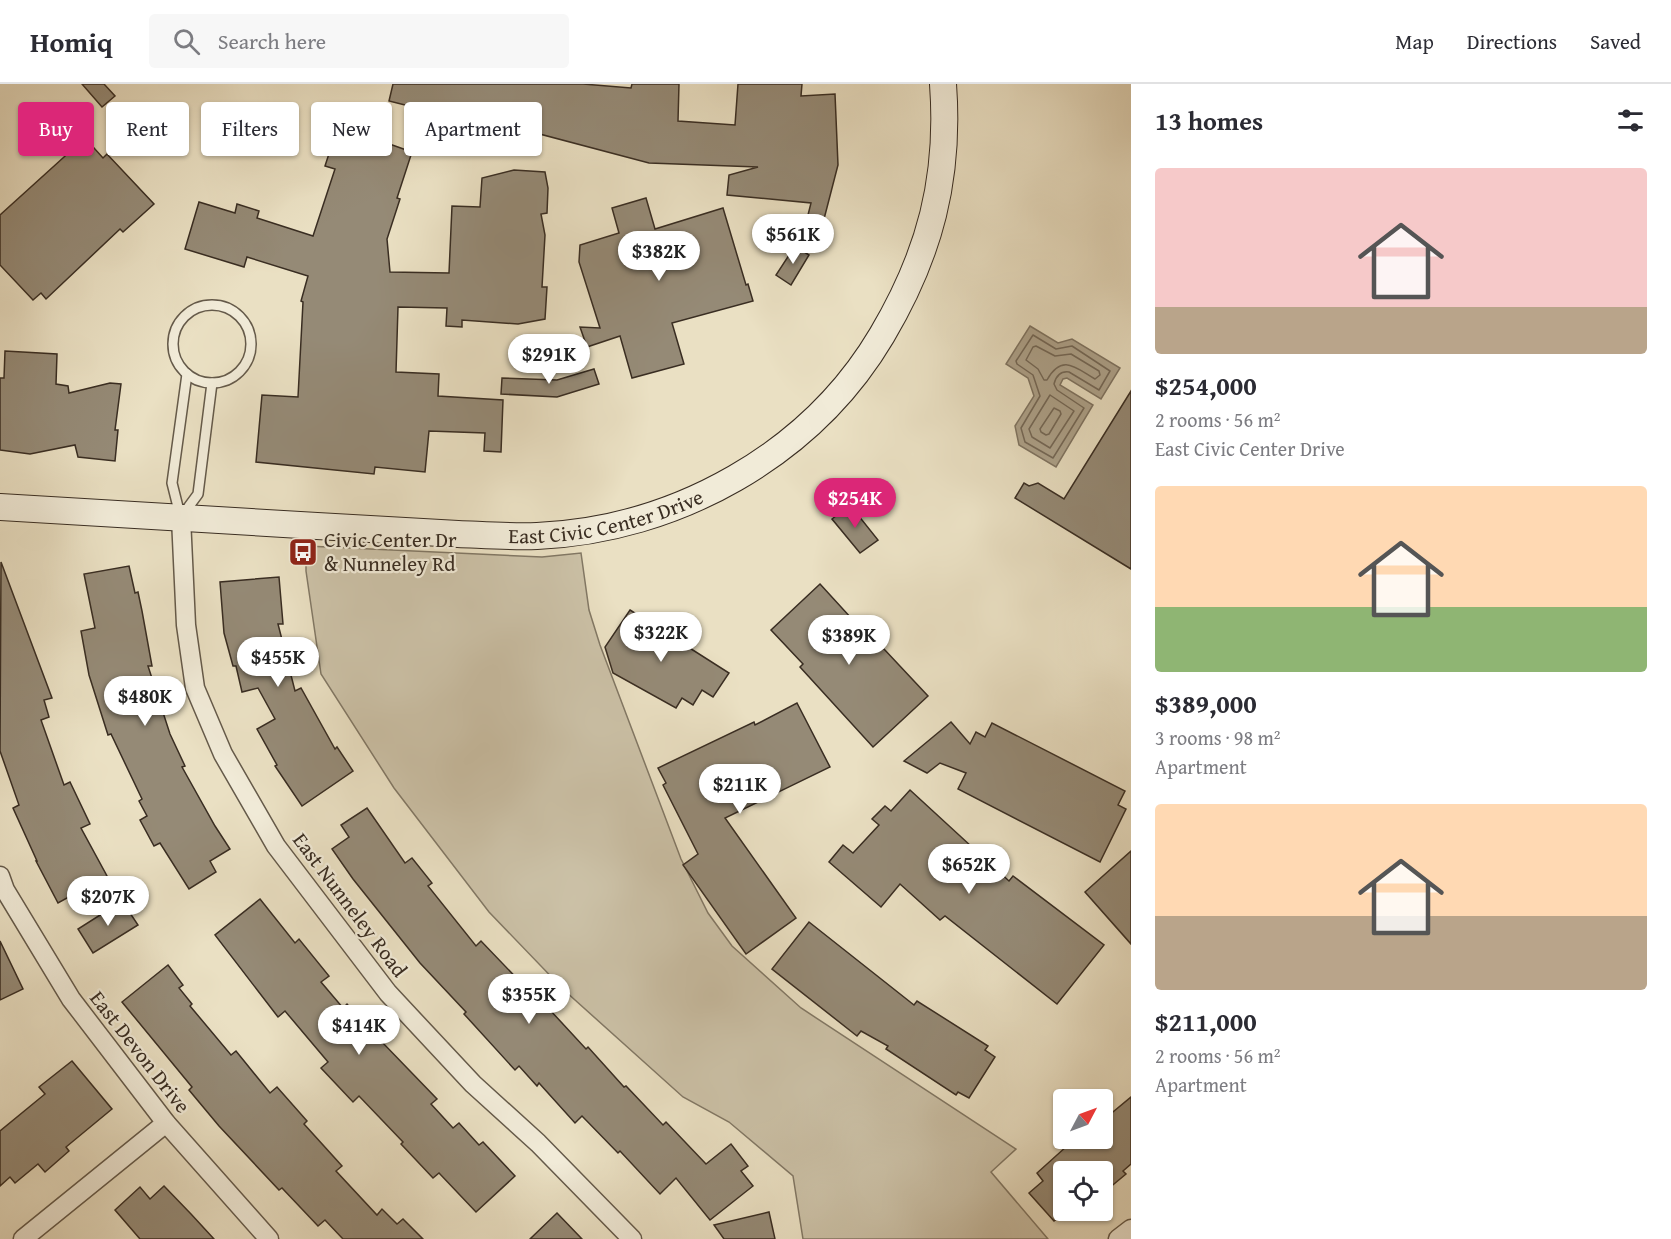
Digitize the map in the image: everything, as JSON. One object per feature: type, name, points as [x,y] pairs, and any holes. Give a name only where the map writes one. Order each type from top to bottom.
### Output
[{"type":"street","name":"East Civic Center Drive","points":[[0,507],[396,531],[537,536],[618,525],[651,516],[708,494],[800,433],[833,401],[867,359],[895,312],[913,276],[937,197],[944,163],[946,121],[943,84]]},
{"type":"street","name":"East Nunneley Road","points":[[181,518],[186,625],[195,688],[223,754],[276,846],[388,993],[473,1084],[538,1143],[632,1239]]},
{"type":"street","name":"East Devon Drive","points":[[2,886],[71,999],[166,1123],[269,1239]]},
{"type":"street","points":[[23,1239],[166,1123]]},
{"type":"street","points":[[1118,1239],[1131,1229]]},
{"type":"lane","points":[[205,305],[218,305],[240,316],[248,326],[251,338],[251,352],[246,364],[237,375],[225,381],[212,383],[199,381],[187,374],[178,364],[174,351],[173,339],[177,327],[189,313],[205,305]]},
{"type":"lane","points":[[181,518],[172,483],[187,374]]},
{"type":"lane","points":[[181,518],[198,494],[212,383]]},
{"type":"shaded area","points":[[306,546],[542,557],[581,553],[589,610],[600,645],[681,859],[708,913],[732,946],[801,1008],[1016,1149],[991,1172],[1048,1239],[803,1239],[793,1176],[729,1122],[683,1097],[565,991],[489,912],[394,788],[321,674],[306,571]]},
{"type":"water","points":[[1030,326],[1058,343],[1072,339],[1120,368],[1101,399],[1067,378],[1063,379],[1060,385],[1093,405],[1056,467],[1019,445],[1015,426],[1034,396],[1028,378],[1006,364]]},
{"type":"building","points":[[82,84],[104,84],[115,96],[102,107]]},
{"type":"building","points":[[393,84],[583,84],[631,88],[632,84],[679,84],[678,121],[735,125],[738,84],[802,84],[801,96],[835,94],[838,165],[824,219],[808,215],[811,203],[727,195],[729,175],[758,167],[649,163],[542,135],[542,102],[404,102],[404,105],[389,101]]},
{"type":"building","points":[[392,145],[404,149],[404,156],[411,156],[387,239],[390,272],[449,273],[452,206],[480,207],[482,178],[514,170],[545,172],[548,188],[547,213],[541,214],[545,235],[542,287],[547,287],[545,319],[518,324],[462,320],[462,327],[446,326],[447,308],[398,307],[396,372],[439,374],[438,396],[503,400],[501,452],[484,451],[485,433],[429,431],[425,472],[375,467],[374,474],[256,462],[262,395],[298,397],[303,302],[301,301],[308,276],[247,257],[244,267],[185,249],[199,202],[235,213],[237,204],[259,211],[257,218],[313,236],[335,169],[325,166],[328,156],[392,156]]},
{"type":"building","points":[[94,148],[103,158],[106,155],[109,156],[154,204],[123,232],[120,229],[46,299],[41,293],[33,300],[0,265],[0,215],[65,156],[94,156]]},
{"type":"building","points":[[646,198],[655,229],[723,208],[753,301],[672,323],[684,364],[632,378],[620,336],[587,347],[580,327],[600,328],[579,262],[580,245],[619,233],[612,208]]},
{"type":"building","points":[[795,246],[809,255],[791,285],[776,275]]},
{"type":"building","points":[[5,351],[57,354],[56,384],[68,386],[69,393],[110,383],[121,384],[115,430],[118,430],[115,461],[78,457],[75,445],[30,454],[0,450],[0,378],[4,378]]},
{"type":"building","points":[[594,369],[599,384],[557,397],[501,394],[502,378],[557,380]]},
{"type":"building","points":[[1131,391],[1131,569],[1015,498],[1024,483],[1029,486],[1038,483],[1064,499]]},
{"type":"building","points":[[850,505],[878,540],[860,553],[832,519]]},
{"type":"building","points":[[1,562],[52,698],[44,700],[49,717],[41,720],[64,785],[70,782],[90,824],[81,828],[107,876],[58,903],[36,861],[13,808],[19,805],[0,751]]},
{"type":"building","points":[[129,566],[142,611],[152,666],[148,666],[170,734],[185,766],[182,767],[230,849],[210,861],[216,872],[189,889],[160,843],[154,846],[140,820],[147,816],[139,801],[142,799],[111,734],[108,735],[89,675],[81,631],[95,628],[84,574]]},
{"type":"building","points":[[279,577],[283,624],[278,624],[295,691],[301,688],[335,749],[337,747],[353,771],[302,806],[275,766],[277,765],[257,729],[275,719],[258,688],[242,692],[236,666],[233,666],[224,633],[220,582]]},
{"type":"building","points":[[820,584],[928,696],[873,747],[800,667],[803,664],[771,630]]},
{"type":"building","points":[[630,610],[729,673],[713,697],[702,690],[693,705],[682,698],[676,708],[613,673],[605,647]]},
{"type":"building","points":[[797,703],[830,767],[725,818],[796,918],[746,954],[683,865],[698,854],[663,785],[666,783],[658,768],[754,722],[755,725]]},
{"type":"building","points":[[951,722],[970,744],[976,732],[985,737],[992,723],[1125,791],[1118,805],[1126,809],[1100,862],[958,789],[966,773],[940,763],[927,773],[904,761]]},
{"type":"building","points":[[910,790],[1009,881],[1013,876],[1104,945],[1057,1004],[945,916],[940,920],[900,884],[881,907],[829,862],[843,845],[853,853],[879,825],[872,819],[885,806],[891,811]]},
{"type":"building","points":[[367,808],[405,863],[412,858],[432,883],[428,886],[476,946],[481,941],[586,1049],[588,1047],[624,1087],[626,1086],[663,1125],[666,1122],[706,1164],[731,1144],[748,1166],[741,1171],[753,1186],[710,1220],[676,1178],[660,1194],[620,1151],[618,1153],[582,1116],[575,1123],[539,1083],[537,1086],[519,1066],[515,1070],[464,1014],[466,1012],[420,963],[332,849],[349,837],[341,825]]},
{"type":"building","points":[[1131,851],[1131,944],[1085,892]]},
{"type":"building","points":[[260,899],[295,943],[299,939],[329,976],[321,982],[343,1008],[347,1004],[381,1043],[437,1099],[431,1104],[453,1128],[459,1123],[479,1145],[483,1142],[515,1176],[476,1212],[439,1173],[433,1178],[401,1144],[403,1142],[359,1096],[353,1102],[321,1068],[328,1062],[285,1011],[278,1017],[215,935]]},
{"type":"building","points":[[122,901],[138,925],[93,953],[78,929]]},
{"type":"building","points":[[809,922],[914,1005],[917,1001],[988,1046],[985,1050],[995,1057],[969,1098],[958,1092],[956,1095],[886,1049],[888,1046],[861,1031],[857,1036],[772,969]]},
{"type":"building","points":[[0,941],[23,989],[0,1000]]},
{"type":"building","points":[[168,965],[183,985],[179,988],[192,1004],[190,1006],[231,1055],[236,1051],[270,1093],[277,1087],[307,1121],[304,1124],[342,1166],[336,1171],[377,1215],[382,1209],[397,1224],[403,1219],[423,1239],[343,1239],[325,1220],[318,1226],[282,1188],[279,1190],[219,1126],[189,1090],[192,1087],[122,1002]]},
{"type":"building","points":[[72,1061],[112,1109],[66,1147],[69,1151],[45,1172],[38,1164],[15,1183],[10,1177],[0,1186],[0,1131],[45,1094],[39,1087]]},
{"type":"building","points":[[1131,1097],[1131,1164],[1123,1171],[1126,1174],[1113,1185],[1113,1161],[1053,1161],[1053,1220],[1029,1193],[1043,1181],[1037,1173],[1064,1149],[1113,1149],[1113,1112]]},
{"type":"building","points":[[164,1186],[214,1239],[140,1239],[115,1210],[140,1187],[150,1199]]},
{"type":"building","points":[[769,1212],[775,1239],[724,1239],[714,1225]]},
{"type":"building","points":[[557,1213],[582,1239],[530,1239]]},
{"type":"place","name":"Civic Center Dr & Nunneley Rd","points":[[303,552]]}]
